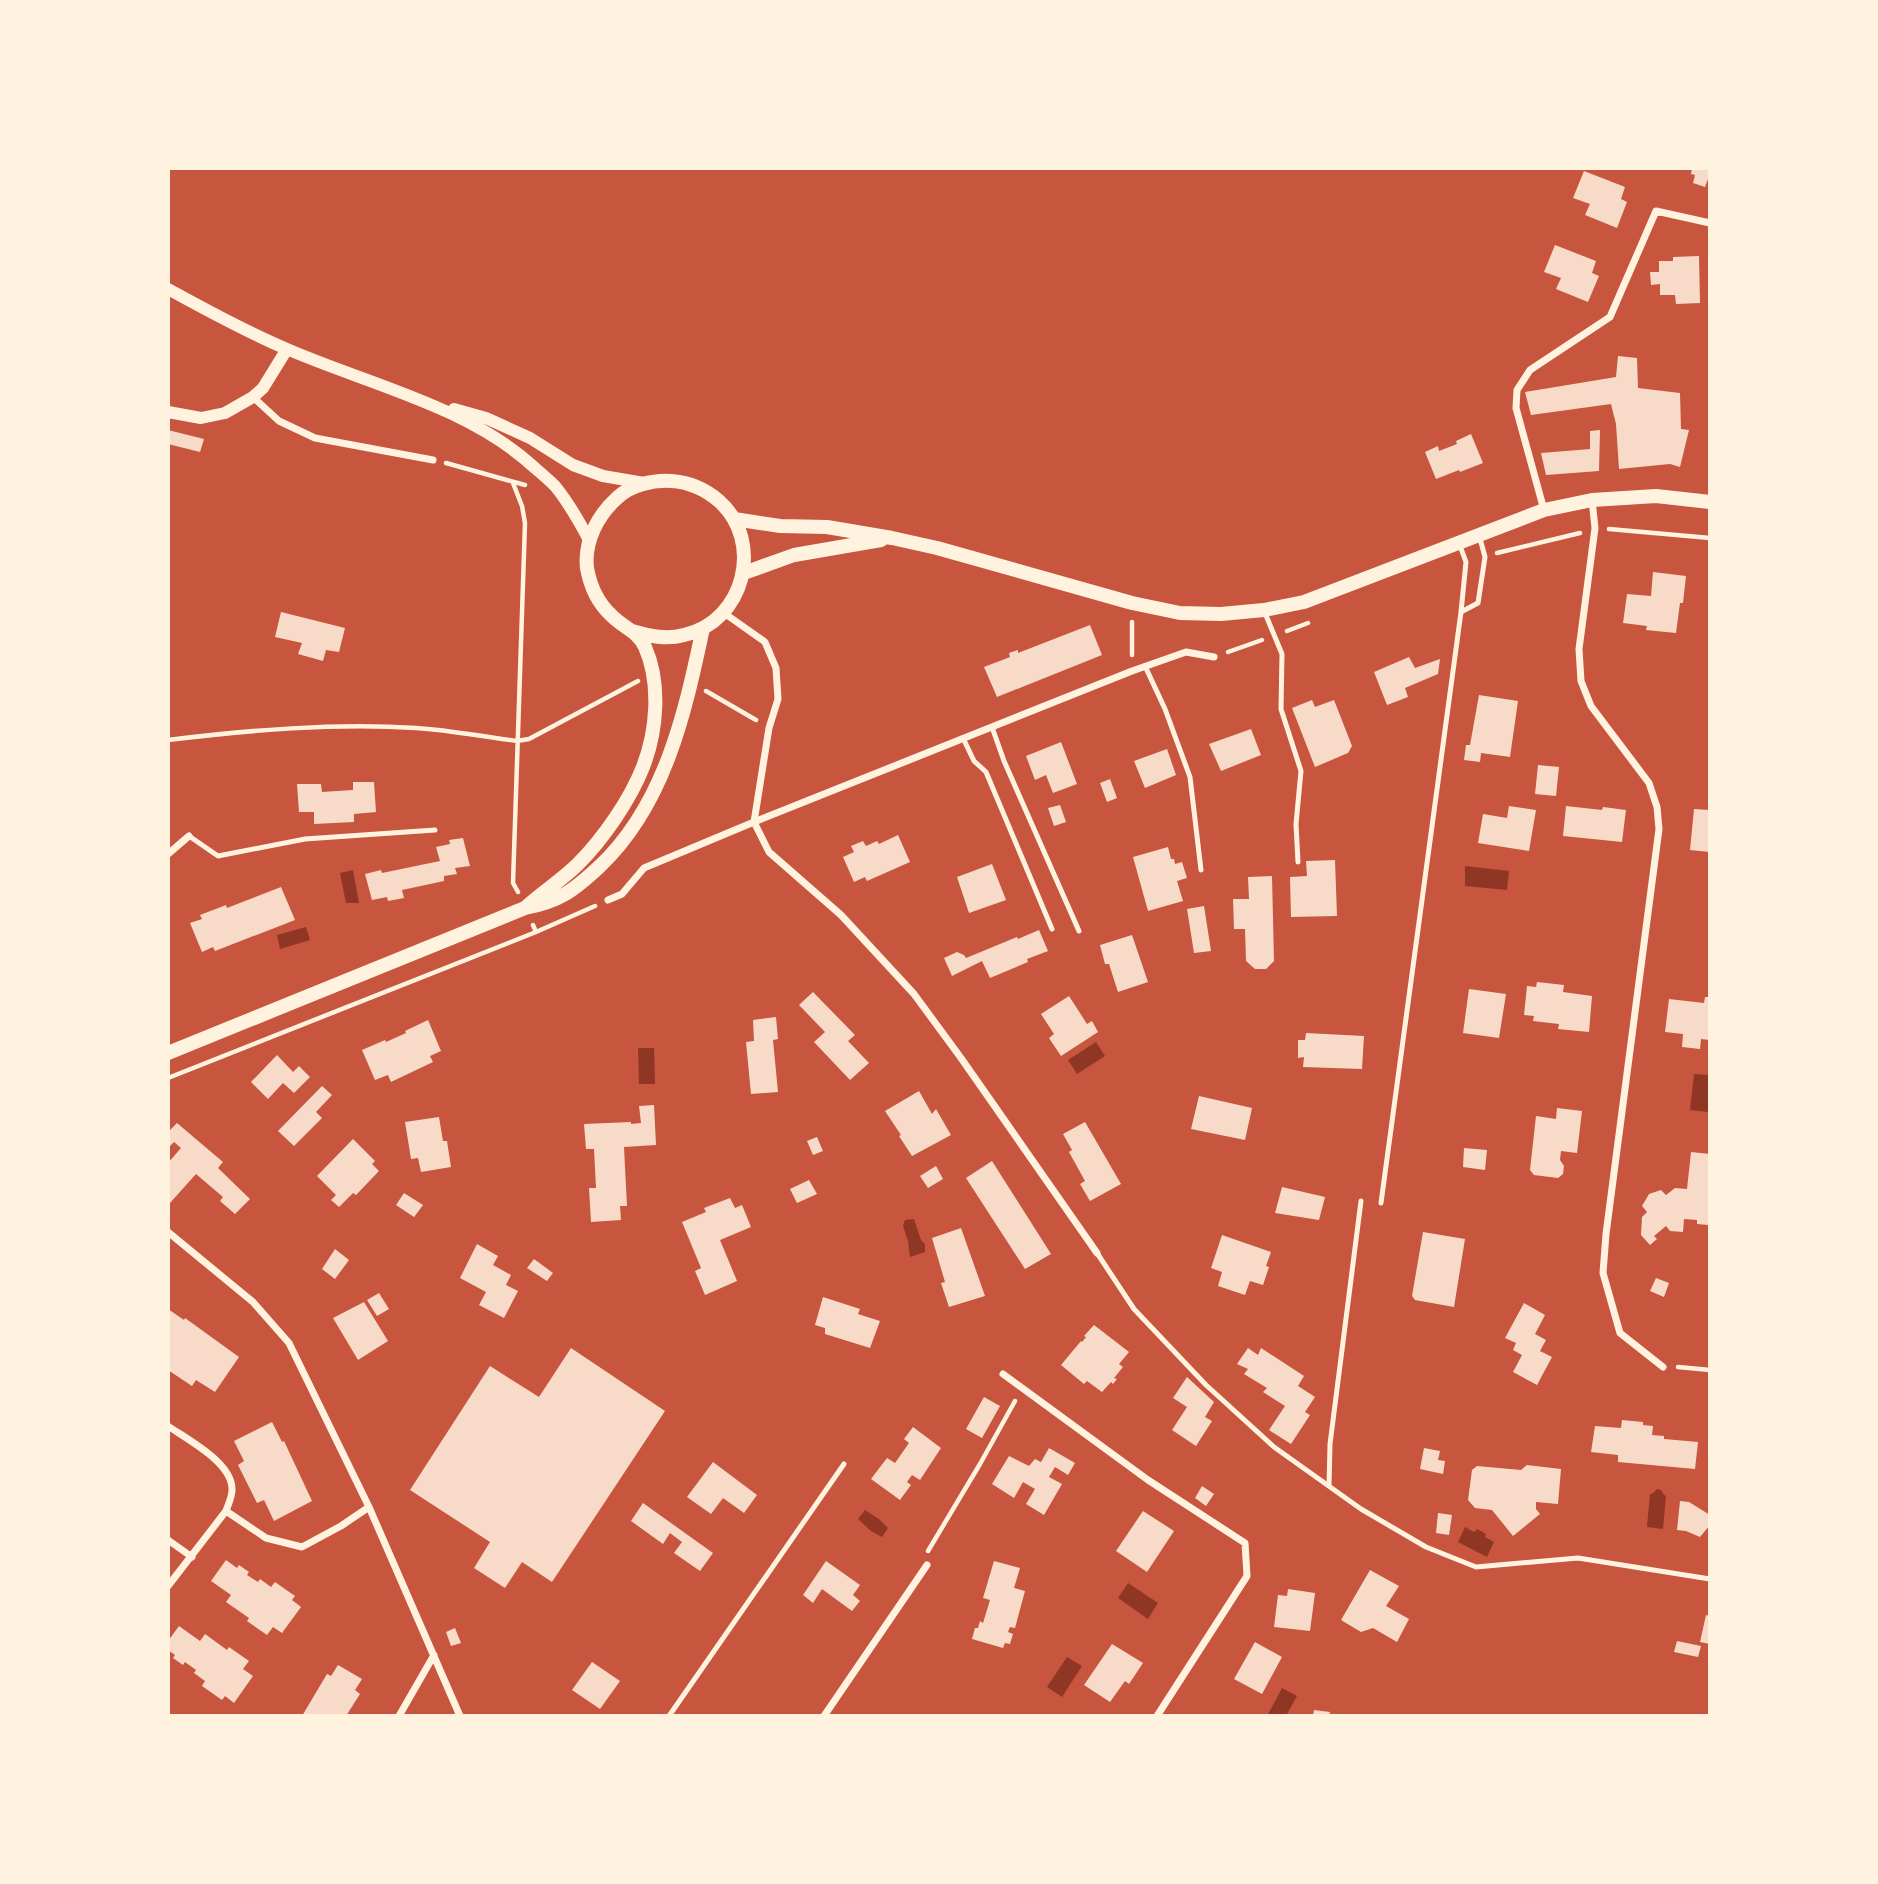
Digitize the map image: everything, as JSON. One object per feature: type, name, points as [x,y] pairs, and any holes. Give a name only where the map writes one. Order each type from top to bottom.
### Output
[{"type":"main road","points":[[525,908],[590,851],[626,800],[643,767],[652,733],[656,701],[649,659],[644,644],[632,631],[610,615],[594,593],[587,567],[589,540],[600,515],[619,495],[644,483],[661,480],[679,481],[695,486],[724,505],[741,536],[745,555],[744,573],[737,594],[724,613],[703,628],[686,635],[668,638],[632,631]]},
{"type":"main road","points":[[734,519],[780,526],[827,527],[892,538],[937,548],[1132,603],[1180,613],[1221,614],[1264,610],[1304,602],[1544,510],[1592,500],[1656,496],[1710,502]]},
{"type":"main road","points":[[744,573],[794,555],[892,538]]},
{"type":"main road","points":[[168,1053],[525,908],[550,903],[578,887],[621,843],[649,802],[676,738],[703,628]]},
{"type":"street","points":[[1544,510],[1516,408],[1517,390],[1530,370],[1611,317],[1656,211],[1710,223]]},
{"type":"street","points":[[168,289],[287,349],[417,399],[480,428],[506,444],[554,485],[576,515],[589,540]]},
{"type":"street","points":[[168,412],[201,418],[225,413],[253,397],[262,388],[287,349]]},
{"type":"street","points":[[253,397],[279,421],[315,438],[433,460]]},
{"type":"street","points":[[417,399],[486,418],[530,438],[583,469],[603,476],[644,483]]},
{"type":"street","points":[[1592,500],[1595,528],[1579,649],[1581,681],[1591,706],[1649,783],[1657,807],[1659,829],[1603,1273],[1620,1333],[1663,1367]]},
{"type":"street","points":[[724,613],[765,642],[776,668],[778,699],[769,728],[754,822],[769,852],[841,915],[914,994],[1097,1253]]},
{"type":"street","points":[[608,900],[622,894],[644,868],[963,738],[1186,652],[1213,657]]},
{"type":"street","points":[[168,854],[189,836]]},
{"type":"street","points":[[168,1232],[254,1302],[289,1343],[369,1507],[460,1716]]},
{"type":"street","points":[[1003,1374],[1148,1480],[1245,1543],[1247,1576],[1157,1716]]},
{"type":"street","points":[[168,1426],[216,1460],[228,1472],[232,1489],[226,1511],[168,1586]]},
{"type":"street","points":[[226,1511],[266,1538],[302,1547],[369,1507]]},
{"type":"street","points":[[168,1540],[192,1557]]},
{"type":"street","points":[[824,1716],[927,1566]]},
{"type":"street","points":[[399,1716],[434,1655]]},
{"type":"lane","points":[[1461,612],[1478,603],[1485,557],[1479,535]]},
{"type":"lane","points":[[1381,1203],[1461,612],[1466,562],[1459,543]]},
{"type":"lane","points":[[1264,610],[1282,654],[1281,709],[1301,771],[1296,824],[1298,862]]},
{"type":"lane","points":[[1145,666],[1165,709],[1190,778],[1201,870]]},
{"type":"lane","points":[[992,727],[1004,761],[1079,931]]},
{"type":"lane","points":[[963,738],[974,761],[986,772],[1052,929]]},
{"type":"lane","points":[[189,836],[218,856],[305,839],[435,830]]},
{"type":"lane","points":[[1329,1486],[1330,1444],[1361,1201]]},
{"type":"lane","points":[[1097,1253],[1134,1309],[1206,1385],[1274,1447],[1361,1509],[1426,1547],[1476,1567],[1578,1558],[1710,1579]]},
{"type":"lane","points":[[669,1716],[844,1464]]},
{"type":"path","points":[[433,460],[513,483],[554,485]]},
{"type":"path","points":[[513,483],[525,523],[513,883],[536,932]]},
{"type":"path","points":[[1132,603],[1132,671]]},
{"type":"path","points":[[168,740],[316,726],[416,728],[517,741],[529,739],[636,682],[653,676]]},
{"type":"path","points":[[690,685],[704,690],[769,728]]},
{"type":"path","points":[[168,1078],[536,932],[608,900]]},
{"type":"path","points":[[1663,1367],[1710,1370]]},
{"type":"path","points":[[927,1566],[928,1551],[1022,1388]]},
{"type":"shaded area","points":[[1465,866],[1509,871],[1507,890],[1465,886]]},
{"type":"shaded area","points":[[353,870],[359,903],[346,903],[340,873]]},
{"type":"shaded area","points":[[306,927],[310,940],[280,949],[277,935]]},
{"type":"shaded area","points":[[1096,1042],[1105,1056],[1077,1074],[1068,1060]]},
{"type":"shaded area","points":[[638,1048],[654,1048],[655,1084],[639,1084]]},
{"type":"shaded area","points":[[1694,1074],[1710,1075],[1708,1112],[1690,1110]]},
{"type":"shaded area","points":[[914,1219],[925,1244],[925,1252],[910,1257],[903,1226],[905,1220]]},
{"type":"shaded area","points":[[1657,1489],[1666,1496],[1663,1529],[1647,1527],[1650,1494]]},
{"type":"shaded area","points":[[865,1510],[888,1528],[882,1537],[858,1519]]},
{"type":"shaded area","points":[[1465,1527],[1474,1532],[1477,1529],[1494,1542],[1487,1557],[1458,1542]]},
{"type":"shaded area","points":[[1128,1583],[1158,1603],[1148,1619],[1118,1598]]},
{"type":"shaded area","points":[[1067,1657],[1082,1666],[1062,1697],[1047,1687]]},
{"type":"shaded area","points":[[1282,1688],[1297,1696],[1286,1716],[1267,1716]]},
{"type":"building","points":[[1692,168],[1710,168],[1710,180],[1708,179],[1705,187],[1693,183],[1695,175],[1691,174]]},
{"type":"building","points":[[1584,171],[1625,187],[1621,199],[1627,202],[1617,228],[1585,215],[1590,204],[1573,198]]},
{"type":"building","points":[[1555,245],[1596,261],[1592,273],[1599,276],[1588,302],[1556,289],[1561,278],[1544,272]]},
{"type":"building","points":[[1699,256],[1700,303],[1676,304],[1675,295],[1660,295],[1660,284],[1651,285],[1650,272],[1659,272],[1659,261],[1673,261],[1673,257]]},
{"type":"building","points":[[1618,356],[1637,358],[1638,388],[1680,393],[1681,429],[1689,430],[1680,467],[1670,464],[1619,469],[1616,424],[1611,404],[1531,415],[1525,392],[1616,377]]},
{"type":"building","points":[[168,430],[204,439],[200,452],[168,444]]},
{"type":"building","points":[[1600,430],[1599,471],[1546,475],[1541,453],[1590,449],[1590,431]]},
{"type":"building","points":[[1471,434],[1483,463],[1436,479],[1425,452],[1438,446],[1439,451],[1457,444],[1456,441]]},
{"type":"building","points":[[1653,572],[1686,576],[1676,633],[1646,630],[1647,626],[1623,623],[1627,594],[1651,596]]},
{"type":"building","points":[[281,612],[345,628],[339,652],[326,650],[323,661],[298,654],[302,643],[275,637]]},
{"type":"building","points":[[1090,625],[1102,655],[997,697],[984,667],[1010,657],[1009,653],[1018,650],[1018,653]]},
{"type":"building","points":[[1409,657],[1415,668],[1440,659],[1438,674],[1405,688],[1408,697],[1387,705],[1374,672]]},
{"type":"building","points":[[1479,695],[1518,701],[1510,757],[1481,753],[1480,762],[1464,760],[1466,745],[1470,745]]},
{"type":"building","points":[[1312,700],[1315,707],[1334,700],[1352,746],[1348,753],[1315,767],[1292,708]]},
{"type":"building","points":[[1251,729],[1261,755],[1221,771],[1209,744]]},
{"type":"building","points":[[1061,742],[1077,784],[1053,793],[1046,775],[1035,780],[1026,756]]},
{"type":"building","points":[[1167,749],[1176,775],[1145,788],[1134,761]]},
{"type":"building","points":[[1538,765],[1559,767],[1556,796],[1535,794]]},
{"type":"building","points":[[1110,779],[1117,798],[1107,802],[1100,783]]},
{"type":"building","points":[[353,782],[374,782],[376,812],[354,814],[354,822],[314,824],[314,812],[299,812],[297,784],[321,784],[322,792],[353,790]]},
{"type":"building","points":[[1060,805],[1066,822],[1054,826],[1048,808]]},
{"type":"building","points":[[1509,806],[1536,810],[1529,851],[1478,843],[1483,814],[1507,818]]},
{"type":"building","points":[[1566,806],[1626,810],[1622,842],[1563,836]]},
{"type":"building","points":[[1694,809],[1710,810],[1710,852],[1690,850]]},
{"type":"building","points":[[898,835],[910,862],[867,881],[865,877],[854,882],[843,857],[854,852],[851,846],[863,841],[866,846],[877,841],[879,844]]},
{"type":"building","points":[[463,838],[470,866],[455,868],[457,874],[444,876],[444,881],[402,890],[404,898],[372,900],[365,874],[440,861],[436,847],[450,844],[449,840]]},
{"type":"building","points":[[1168,847],[1175,864],[1182,862],[1187,878],[1177,881],[1183,901],[1148,911],[1133,857]]},
{"type":"building","points":[[1335,860],[1337,916],[1291,917],[1290,877],[1307,876],[1306,861]]},
{"type":"building","points":[[992,864],[1006,900],[969,913],[957,877]]},
{"type":"building","points":[[1272,876],[1274,961],[1266,969],[1255,969],[1246,961],[1245,929],[1234,929],[1233,899],[1249,899],[1248,877]]},
{"type":"building","points":[[281,887],[295,920],[215,951],[213,947],[202,952],[190,923],[202,919],[200,915],[226,905],[227,908]]},
{"type":"building","points":[[1204,906],[1211,951],[1194,953],[1187,909]]},
{"type":"building","points":[[1039,930],[1048,951],[990,978],[982,961],[952,976],[944,958],[957,952],[966,958]]},
{"type":"building","points":[[1132,935],[1148,982],[1118,992],[1109,964],[1105,964],[1100,945]]},
{"type":"building","points":[[1537,982],[1564,985],[1563,992],[1592,996],[1589,1032],[1558,1029],[1559,1024],[1533,1021],[1534,1016],[1524,1015],[1527,986],[1536,987]]},
{"type":"building","points":[[1469,989],[1506,994],[1499,1038],[1463,1033]]},
{"type":"building","points":[[813,992],[855,1035],[848,1041],[869,1063],[850,1080],[814,1042],[825,1032],[799,1005]]},
{"type":"building","points":[[1069,996],[1087,1024],[1092,1021],[1098,1032],[1061,1056],[1049,1038],[1054,1034],[1041,1014]]},
{"type":"building","points":[[1705,997],[1710,997],[1710,1040],[1701,1039],[1700,1049],[1682,1047],[1683,1034],[1665,1032],[1669,999],[1704,1003]]},
{"type":"building","points":[[776,1017],[778,1039],[773,1040],[778,1092],[751,1094],[746,1042],[754,1041],[753,1020]]},
{"type":"building","points":[[428,1020],[441,1051],[430,1056],[433,1062],[391,1082],[388,1075],[375,1080],[362,1050],[406,1033],[405,1031]]},
{"type":"building","points":[[1306,1033],[1364,1036],[1362,1069],[1303,1067],[1304,1057],[1298,1058],[1298,1040],[1305,1040]]},
{"type":"building","points":[[277,1055],[293,1072],[299,1066],[310,1077],[294,1093],[283,1083],[268,1099],[251,1082]]},
{"type":"building","points":[[322,1086],[332,1095],[316,1112],[322,1118],[294,1146],[278,1131]]},
{"type":"building","points":[[919,1091],[932,1114],[936,1109],[951,1135],[912,1156],[885,1111]]},
{"type":"building","points":[[1199,1096],[1252,1108],[1245,1140],[1191,1129]]},
{"type":"building","points":[[654,1105],[656,1145],[624,1147],[627,1206],[620,1206],[621,1220],[591,1222],[589,1188],[596,1188],[594,1149],[586,1149],[584,1124],[641,1123],[639,1106]]},
{"type":"building","points":[[1557,1108],[1582,1111],[1577,1153],[1561,1151],[1560,1160],[1564,1166],[1563,1174],[1558,1178],[1534,1175],[1530,1170],[1536,1116],[1556,1119]]},
{"type":"building","points":[[439,1117],[443,1141],[447,1141],[451,1167],[421,1172],[418,1158],[411,1159],[405,1122]]},
{"type":"building","points":[[1085,1122],[1121,1184],[1090,1201],[1080,1184],[1085,1181],[1069,1152],[1072,1150],[1063,1134]]},
{"type":"building","points":[[177,1123],[223,1162],[218,1168],[250,1199],[235,1214],[220,1201],[223,1197],[196,1174],[170,1203],[168,1202],[168,1163],[181,1148],[174,1142],[168,1148],[168,1132]]},
{"type":"building","points":[[817,1137],[823,1151],[813,1155],[807,1141]]},
{"type":"building","points":[[353,1139],[375,1161],[372,1164],[379,1171],[356,1195],[353,1193],[339,1207],[331,1200],[336,1195],[317,1176]]},
{"type":"building","points":[[1464,1148],[1487,1150],[1485,1170],[1463,1167]]},
{"type":"building","points":[[1691,1152],[1710,1154],[1708,1225],[1697,1224],[1697,1220],[1684,1219],[1683,1232],[1670,1231],[1666,1226],[1654,1236],[1657,1239],[1650,1245],[1641,1235],[1642,1217],[1647,1212],[1642,1206],[1649,1194],[1661,1190],[1666,1195],[1675,1188],[1687,1189]]},
{"type":"building","points":[[992,1161],[1051,1254],[1025,1269],[966,1178]]},
{"type":"building","points":[[936,1166],[943,1179],[928,1188],[920,1176]]},
{"type":"building","points":[[809,1180],[817,1194],[797,1203],[790,1189]]},
{"type":"building","points":[[1282,1187],[1325,1197],[1319,1220],[1275,1213]]},
{"type":"building","points":[[404,1193],[423,1205],[414,1217],[396,1205]]},
{"type":"building","points":[[730,1198],[735,1208],[742,1205],[751,1227],[720,1240],[737,1281],[705,1295],[695,1271],[701,1268],[682,1222],[706,1212],[704,1208]]},
{"type":"building","points":[[961,1228],[985,1296],[949,1307],[932,1238]]},
{"type":"building","points":[[1423,1232],[1465,1239],[1454,1307],[1415,1300],[1412,1296]]},
{"type":"building","points":[[1222,1235],[1271,1252],[1263,1285],[1250,1281],[1245,1295],[1218,1286],[1222,1272],[1211,1268]]},
{"type":"building","points":[[477,1244],[498,1256],[493,1265],[511,1275],[506,1285],[518,1291],[504,1318],[479,1305],[486,1292],[460,1278]]},
{"type":"building","points":[[335,1249],[349,1260],[335,1279],[322,1269]]},
{"type":"building","points":[[534,1259],[553,1273],[547,1281],[527,1268]]},
{"type":"building","points":[[1656,1278],[1669,1283],[1664,1297],[1650,1291]]},
{"type":"building","points":[[379,1293],[389,1309],[377,1316],[367,1300]]},
{"type":"building","points":[[823,1297],[860,1309],[858,1314],[880,1321],[870,1348],[825,1334],[825,1328],[815,1325]]},
{"type":"building","points":[[364,1302],[388,1341],[358,1360],[333,1318]]},
{"type":"building","points":[[1524,1303],[1545,1315],[1535,1334],[1546,1340],[1540,1351],[1552,1357],[1537,1385],[1513,1372],[1522,1355],[1513,1350],[1516,1343],[1505,1338]]},
{"type":"building","points":[[168,1309],[239,1357],[215,1392],[196,1380],[192,1386],[168,1370]]},
{"type":"building","points":[[1094,1325],[1129,1352],[1119,1364],[1123,1367],[1114,1378],[1117,1379],[1102,1392],[1087,1381],[1084,1384],[1061,1365]]},
{"type":"building","points":[[571,1348],[665,1411],[552,1582],[522,1562],[505,1588],[474,1568],[490,1542],[410,1490],[490,1366],[539,1397]]},
{"type":"building","points":[[1248,1348],[1258,1355],[1261,1348],[1304,1376],[1298,1386],[1315,1397],[1305,1412],[1310,1415],[1291,1444],[1269,1430],[1285,1406],[1263,1392],[1267,1388],[1244,1374],[1248,1369],[1237,1364]]},
{"type":"building","points":[[1187,1377],[1214,1402],[1205,1417],[1212,1421],[1196,1446],[1172,1430],[1187,1407],[1173,1398]]},
{"type":"building","points":[[984,1397],[1000,1406],[982,1438],[966,1429]]},
{"type":"building","points":[[1622,1420],[1653,1426],[1652,1435],[1664,1436],[1664,1439],[1698,1442],[1695,1469],[1618,1462],[1618,1455],[1591,1452],[1595,1426],[1621,1428]]},
{"type":"building","points":[[272,1422],[282,1442],[284,1441],[312,1501],[274,1521],[264,1500],[257,1503],[238,1465],[244,1461],[234,1441]]},
{"type":"building","points":[[913,1427],[941,1448],[920,1480],[912,1475],[907,1482],[911,1485],[900,1500],[871,1479],[887,1458],[895,1463],[909,1443],[904,1439]]},
{"type":"building","points":[[1049,1448],[1075,1463],[1068,1475],[1055,1467],[1049,1477],[1062,1484],[1044,1515],[1026,1504],[1035,1489],[1023,1482],[1014,1498],[992,1484],[1009,1456],[1029,1466],[1035,1459],[1041,1462]]},
{"type":"building","points":[[1424,1448],[1440,1451],[1438,1460],[1445,1461],[1443,1474],[1420,1469]]},
{"type":"building","points":[[713,1462],[757,1495],[744,1513],[723,1498],[711,1514],[687,1497]]},
{"type":"building","points":[[1527,1465],[1561,1469],[1558,1504],[1536,1502],[1536,1509],[1540,1514],[1513,1536],[1492,1510],[1475,1508],[1468,1500],[1472,1470],[1477,1466],[1521,1470]]},
{"type":"building","points":[[1202,1486],[1214,1494],[1206,1506],[1195,1498]]},
{"type":"building","points":[[1680,1501],[1689,1502],[1710,1515],[1710,1525],[1700,1537],[1677,1530]]},
{"type":"building","points":[[643,1503],[713,1553],[700,1571],[674,1553],[682,1542],[670,1533],[663,1544],[631,1521]]},
{"type":"building","points":[[1143,1511],[1174,1531],[1147,1572],[1116,1551]]},
{"type":"building","points":[[1438,1513],[1452,1515],[1449,1535],[1436,1533]]},
{"type":"building","points":[[226,1560],[237,1568],[239,1565],[249,1572],[247,1575],[258,1582],[260,1579],[271,1587],[275,1582],[295,1596],[292,1600],[301,1607],[282,1633],[273,1627],[267,1635],[226,1602],[231,1595],[211,1581]]},
{"type":"building","points":[[826,1561],[860,1585],[853,1595],[860,1601],[852,1611],[822,1589],[813,1603],[803,1595]]},
{"type":"building","points":[[994,1561],[1020,1568],[1014,1588],[1025,1591],[1015,1628],[1010,1627],[1008,1632],[1013,1634],[1010,1644],[1005,1643],[1003,1648],[972,1639],[975,1628],[978,1628],[980,1621],[983,1623],[990,1600],[983,1598]]},
{"type":"building","points":[[1370,1570],[1399,1586],[1386,1606],[1409,1619],[1397,1642],[1373,1628],[1361,1632],[1341,1620]]},
{"type":"building","points":[[1288,1589],[1315,1593],[1310,1631],[1274,1627],[1278,1595],[1287,1596]]},
{"type":"building","points":[[1706,1615],[1710,1616],[1710,1644],[1700,1642]]},
{"type":"building","points":[[179,1626],[200,1641],[205,1634],[227,1650],[229,1647],[249,1661],[243,1669],[253,1676],[234,1703],[225,1696],[222,1700],[202,1686],[205,1681],[194,1673],[196,1670],[173,1658],[175,1655],[168,1650],[168,1641]]},
{"type":"building","points":[[455,1628],[461,1643],[451,1646],[446,1632]]},
{"type":"building","points":[[1677,1641],[1701,1646],[1698,1657],[1674,1652]]},
{"type":"building","points":[[1255,1642],[1282,1657],[1262,1694],[1234,1679]]},
{"type":"building","points":[[1112,1644],[1143,1663],[1129,1684],[1125,1681],[1110,1702],[1084,1685]]},
{"type":"building","points":[[592,1662],[620,1681],[600,1709],[572,1690]]},
{"type":"building","points":[[338,1665],[362,1679],[355,1690],[360,1694],[346,1716],[302,1716],[327,1674],[331,1676]]},
{"type":"building","points":[[1314,1710],[1330,1712],[1329,1716],[1313,1716]]}]
